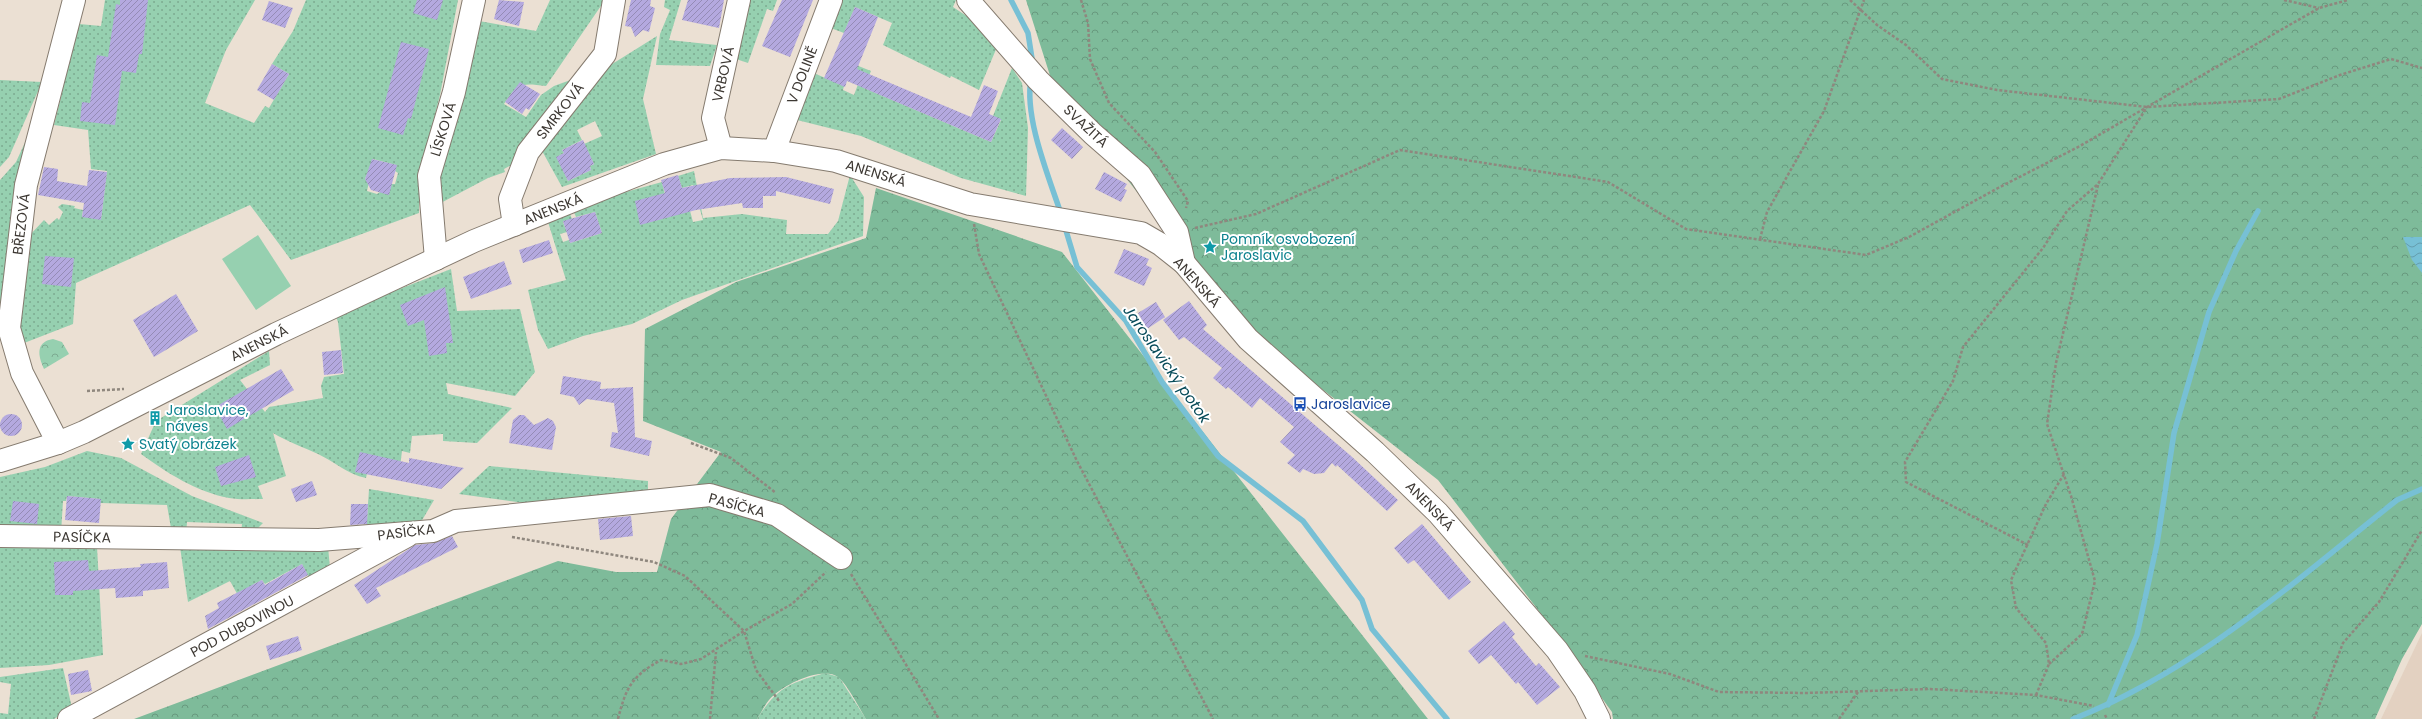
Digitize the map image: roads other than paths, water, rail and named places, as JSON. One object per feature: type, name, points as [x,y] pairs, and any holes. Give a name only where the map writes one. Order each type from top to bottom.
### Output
[{"type":"street","name":"BŘEZOVÁ","points":[[58,444],[22,373],[9,328],[26,185],[74,0]]},
{"type":"street","name":"LÍSKOVÁ","points":[[436,259],[429,176],[454,92],[474,0]]},
{"type":"street","name":"SMRKOVÁ","points":[[514,225],[510,199],[528,152],[605,54],[614,0]]},
{"type":"street","name":"VRBOVÁ","points":[[721,148],[713,118],[739,0]]},
{"type":"street","name":"V DOLINĚ","points":[[774,151],[831,0]]},
{"type":"street","name":"SVAŽITÁ","points":[[968,0],[1032,74],[1093,134],[1140,175],[1177,232],[1184,263]]},
{"type":"street","name":"ANENSKÁ","points":[[0,461],[58,444],[144,402],[276,334],[436,259],[514,225],[664,164],[721,148],[774,151],[836,161],[970,204],[1078,224],[1141,233],[1160,244],[1184,263],[1248,339],[1375,452],[1438,513],[1557,650],[1586,691],[1599,719]]},
{"type":"street","name":"PASÍČKA","points":[[0,536],[319,540],[433,531],[456,521],[710,495],[777,515],[841,558]]},
{"type":"street","name":"POD DUBOVINOU","points":[[68,719],[415,532]]},
{"type":"water","points":[[2403,237],[2422,237],[2422,273],[2412,260]]},
{"type":"waterway","name":"Jaroslavický potok","points":[[1011,0],[1028,33],[1033,65]]},
{"type":"waterway","name":"Jaroslavický potok","points":[[1031,79],[1031,111],[1034,129],[1044,165],[1061,214]]},
{"type":"waterway","points":[[2108,705],[2137,635],[2157,544],[2174,433],[2209,312],[2236,251],[2258,211]]},
{"type":"waterway","name":"Jaroslavický potok","points":[[1064,224],[1077,267],[1126,321],[1162,382],[1218,456],[1303,521],[1362,600],[1372,629],[1447,719]]},
{"type":"waterway","points":[[2073,719],[2118,699],[2161,676],[2203,650],[2282,592],[2397,500],[2422,489]]},
{"type":"place","name":"Pomník osvobození Jaroslavic","points":[[1210,247]]},
{"type":"place","name":"Jaroslavice","points":[[1300,404]]},
{"type":"place","name":"Jaroslavice, náves","points":[[155,418]]},
{"type":"place","name":"Svatý obrázek","points":[[128,444]]}]
